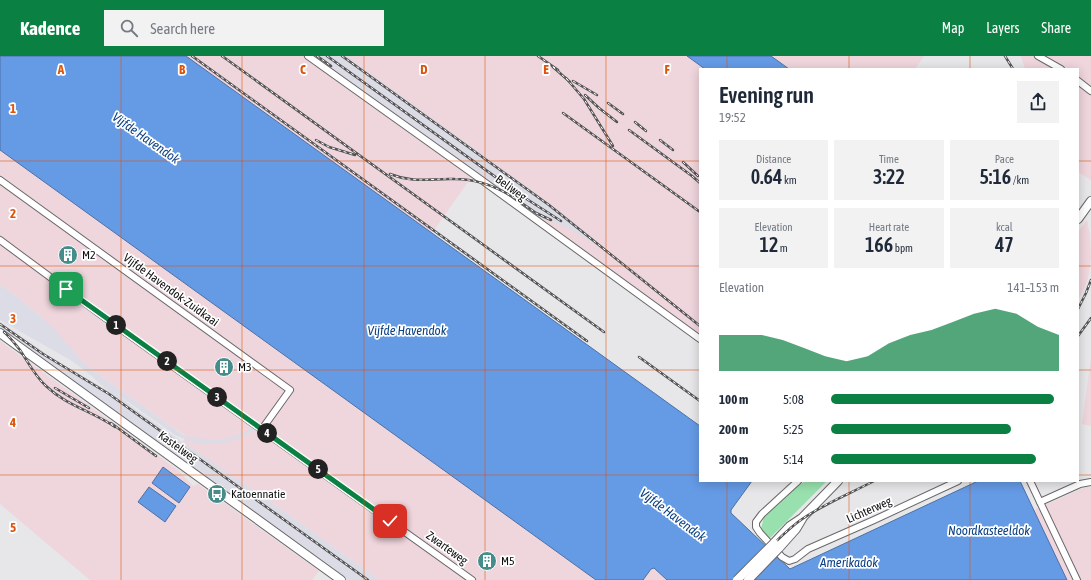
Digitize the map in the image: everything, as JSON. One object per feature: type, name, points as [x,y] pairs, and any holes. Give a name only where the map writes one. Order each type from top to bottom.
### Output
[{"type":"main road","points":[[1079,218],[1091,201]]},
{"type":"main road","name":"Kastelweg","points":[[0,333],[341,580]]},
{"type":"main road","points":[[737,580],[796,529],[802,518],[837,482]]},
{"type":"main road","points":[[748,580],[777,545]]},
{"type":"street","name":"Beliweg","points":[[308,56],[699,338]]},
{"type":"street","points":[[1038,56],[1059,68]]},
{"type":"street","points":[[1079,82],[1091,91]]},
{"type":"street","name":"Vijfde Havendok-Zuidkaai","points":[[0,180],[290,390],[262,429]]},
{"type":"street","name":"Zwarteweg","points":[[0,240],[100,314],[472,580]]},
{"type":"street","name":"Lichterweg","points":[[797,482],[762,514],[756,522],[756,528],[760,533],[782,557],[789,560],[795,559],[808,549],[956,482]]},
{"type":"street","points":[[1030,482],[1077,580]]},
{"type":"street","points":[[1040,502],[1080,484],[1091,482]]},
{"type":"shaded area","points":[[186,56],[687,56],[704,68],[699,68],[699,334],[475,172],[432,233]]},
{"type":"shaded area","points":[[315,56],[346,56],[534,192],[596,240],[593,243],[568,228],[537,216]]},
{"type":"shaded area","points":[[771,56],[924,56],[916,68],[788,68]]},
{"type":"shaded area","points":[[1021,56],[1091,56],[1091,180],[1079,173],[1079,68],[1025,68]]},
{"type":"shaded area","points":[[0,150],[596,580],[379,580],[288,514],[183,443],[185,435],[91,369],[41,317],[0,285]]},
{"type":"shaded area","points":[[1087,220],[1090,235],[1091,259],[1088,278],[1079,298],[1079,231]]},
{"type":"shaded area","points":[[0,285],[41,317],[91,369],[185,436],[216,440],[235,436],[252,428],[256,430],[234,440],[219,444],[192,442],[175,435],[114,392],[139,412],[288,514],[379,580],[347,580],[0,329],[0,322],[57,361],[107,390],[72,361],[0,320]]},
{"type":"shaded area","points":[[0,341],[179,471],[193,486],[198,484],[319,571],[312,580],[90,580],[0,504]]},
{"type":"shaded area","points":[[1091,358],[1091,426],[1082,424]]},
{"type":"shaded area","points":[[1086,487],[1091,487],[1091,580],[1067,580],[1034,510]]},
{"type":"shaded area","points":[[655,568],[667,580],[643,580],[651,569]]},
{"type":"green space","points":[[804,482],[826,482],[770,538],[761,529],[764,517]]},
{"type":"water","name":"Vijfde Havendok","points":[[0,56],[186,56],[699,425],[699,482],[751,482],[731,510],[731,513],[790,569],[976,482],[1020,482],[1067,580],[667,580],[654,568],[651,569],[643,580],[596,580],[0,150]]},
{"type":"water","points":[[687,56],[771,56],[788,68],[704,68]]},
{"type":"water","points":[[163,467],[190,487],[179,503],[152,483]]},
{"type":"water","points":[[149,487],[176,506],[165,522],[138,502]]},
{"type":"railway","points":[[192,56],[587,341]]},
{"type":"railway","points":[[222,56],[604,332]]},
{"type":"railway","points":[[317,56],[331,66]]},
{"type":"railway","points":[[327,56],[522,196],[561,221]]},
{"type":"railway","points":[[342,56],[549,205],[699,325]]},
{"type":"railway","points":[[538,56],[558,70]]},
{"type":"railway","points":[[1005,56],[1012,68]]},
{"type":"railway","points":[[553,67],[570,82]]},
{"type":"railway","points":[[566,78],[584,99],[613,146]]},
{"type":"railway","points":[[573,81],[597,95]]},
{"type":"railway","points":[[585,95],[617,122]]},
{"type":"railway","points":[[608,103],[623,114]]},
{"type":"railway","points":[[563,113],[699,211]]},
{"type":"railway","points":[[635,122],[646,131]]},
{"type":"railway","points":[[629,130],[699,182]]},
{"type":"railway","points":[[316,140],[329,147],[355,155]]},
{"type":"railway","points":[[660,140],[673,150]]},
{"type":"railway","points":[[683,162],[698,176]]},
{"type":"railway","points":[[390,174],[415,180],[464,179],[496,188],[519,201]]},
{"type":"railway","points":[[516,199],[536,213],[551,220]]},
{"type":"railway","points":[[1079,307],[1091,280]]},
{"type":"railway","points":[[1079,335],[1091,318]]},
{"type":"railway","points":[[0,324],[43,354],[109,394],[368,580]]},
{"type":"railway","points":[[4,332],[20,350],[42,382],[54,393],[62,399],[115,427]]},
{"type":"railway","points":[[639,357],[699,400]]},
{"type":"railway","points":[[55,388],[89,408]]},
{"type":"railway","points":[[111,423],[156,456]]},
{"type":"railway","points":[[739,580],[798,522],[826,505],[872,482]]},
{"type":"place","name":"M2","points":[[68,255]]},
{"type":"place","name":"M3","points":[[224,367]]},
{"type":"place","name":"Katoennatie","points":[[217,494]]},
{"type":"place","name":"M5","points":[[487,561]]},
{"type":"route","points":[[66,289],[390,521]]},
{"type":"water label","name":"Noordkasteeldok","points":[[989,530]]},
{"type":"water label","name":"Amerikadok","points":[[849,562]]}]
